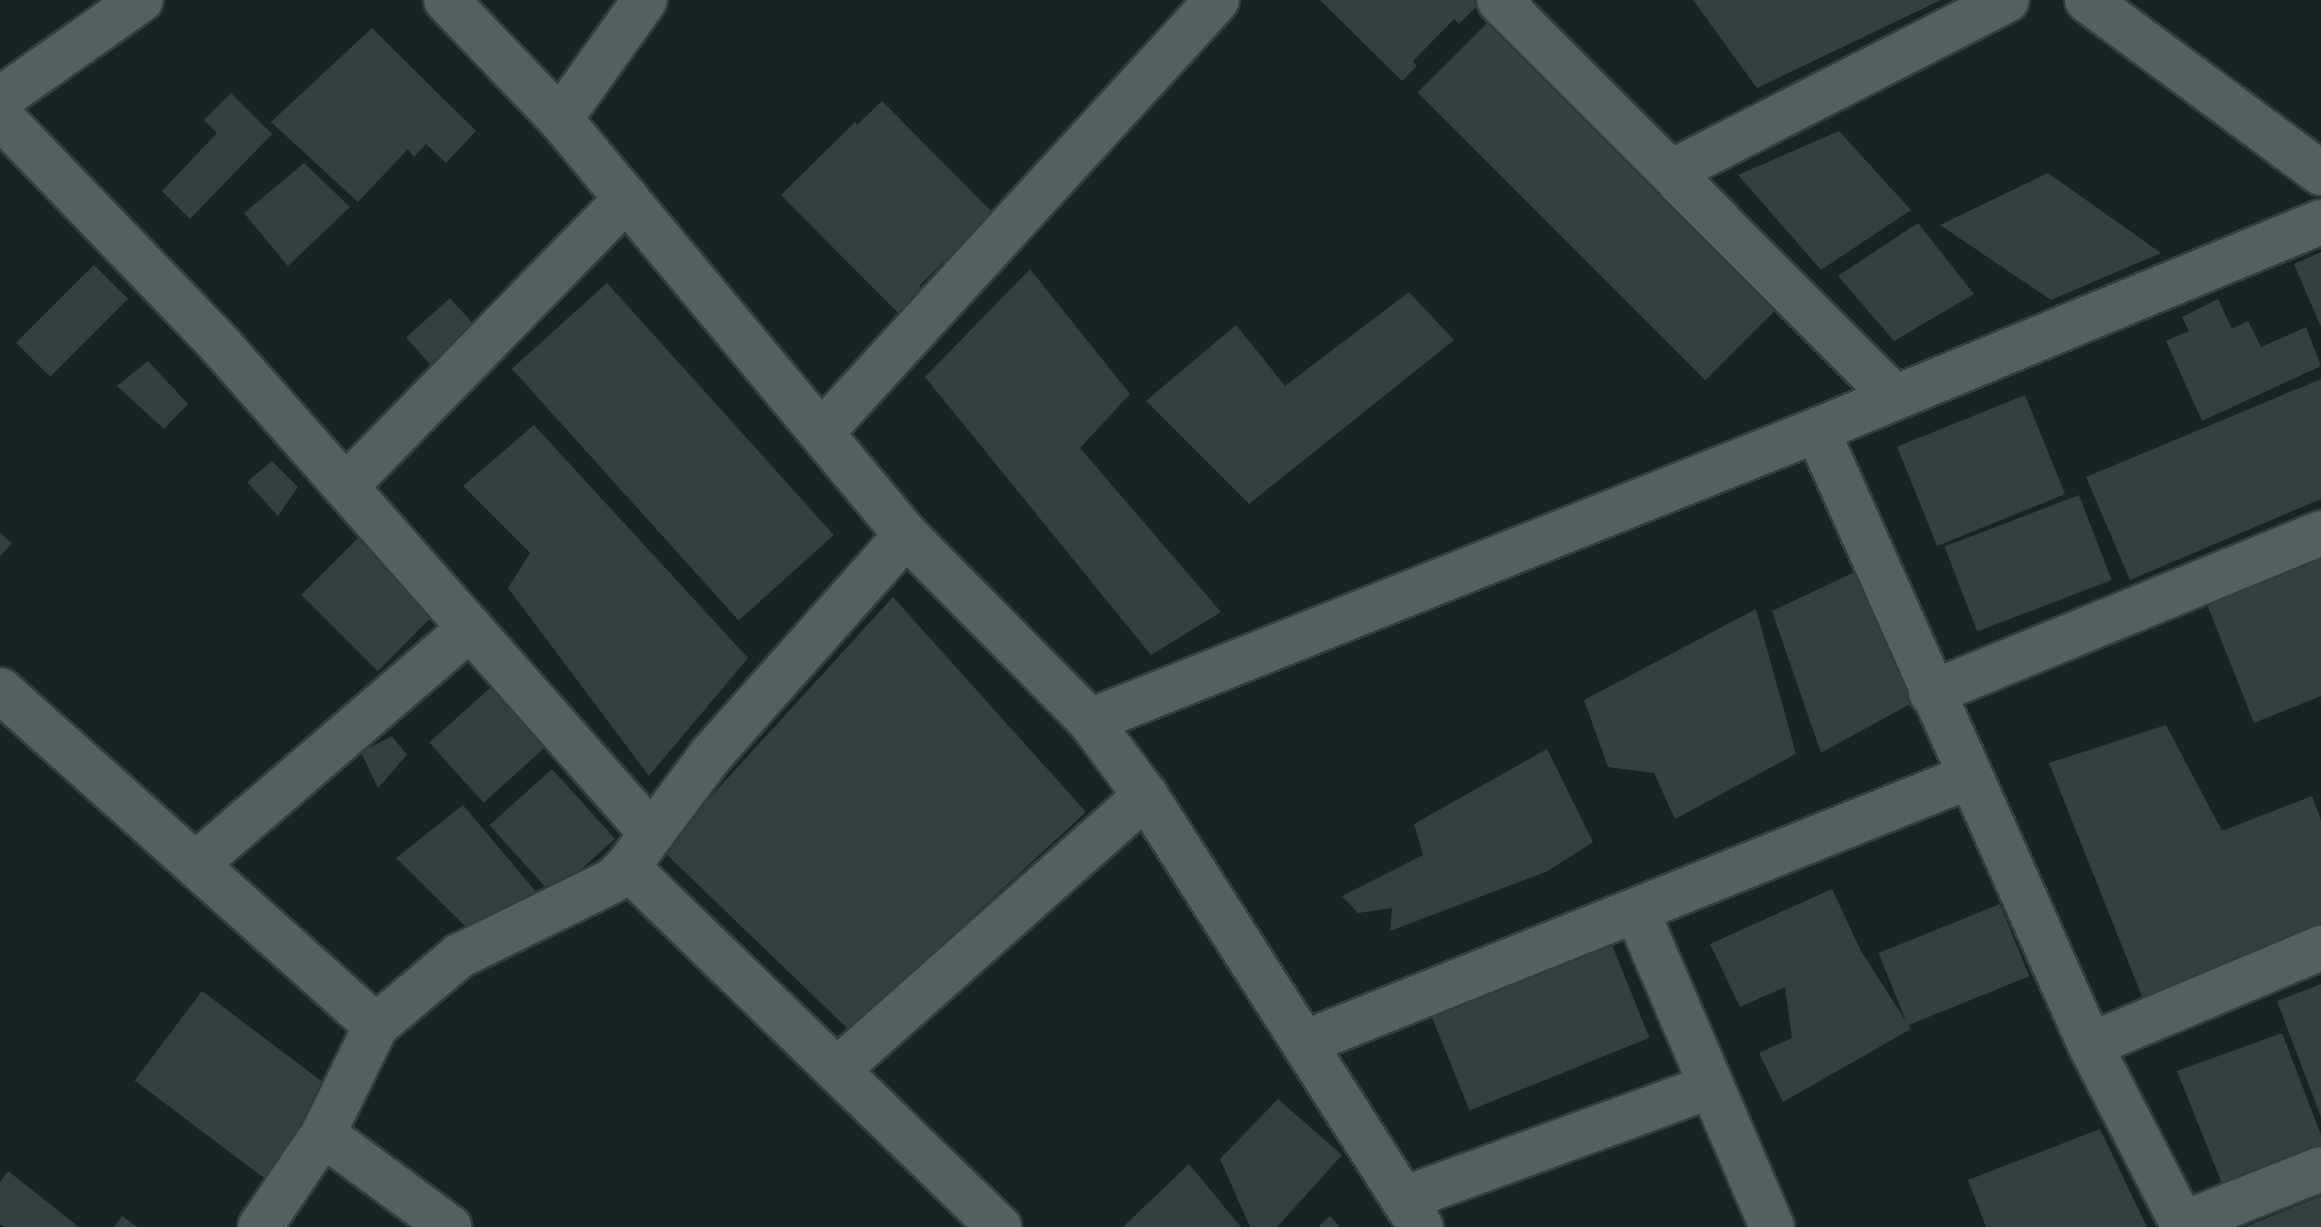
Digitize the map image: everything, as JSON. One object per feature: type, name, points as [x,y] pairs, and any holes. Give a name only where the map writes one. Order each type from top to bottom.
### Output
[{"type":"street","points":[[0,99],[141,0]]},
{"type":"street","points":[[446,0],[560,119],[906,535],[1090,721],[1146,796],[1412,1213],[1709,1087]]},
{"type":"street","points":[[560,119],[645,0]]},
{"type":"street","points":[[822,432],[1217,0]]},
{"type":"street","points":[[1499,0],[1894,397]]},
{"type":"street","points":[[1671,172],[2007,0]]},
{"type":"street","points":[[2087,0],[2321,173]]},
{"type":"street","points":[[0,116],[222,347],[470,628],[639,850],[838,1069],[999,1227]]},
{"type":"street","points":[[346,486],[627,198]]},
{"type":"street","points":[[1090,721],[1817,430],[2321,222]]},
{"type":"street","points":[[1817,430],[1931,693],[2090,1045],[2183,1226],[2321,1169]]},
{"type":"street","points":[[1931,693],[2321,533]]},
{"type":"street","points":[[260,1227],[323,1134],[376,1026],[459,956],[612,881],[710,756],[906,535]]},
{"type":"street","points":[[196,864],[470,628]]},
{"type":"street","points":[[0,690],[376,1026]]},
{"type":"street","points":[[1304,1043],[1971,776]]},
{"type":"street","points":[[838,1069],[1146,796]]},
{"type":"street","points":[[1637,912],[1709,1087],[1772,1227]]},
{"type":"street","points":[[2090,1045],[2321,948]]},
{"type":"street","points":[[323,1134],[449,1227]]},
{"type":"building","points":[[1320,0],[1483,0],[1459,24],[1454,19],[1413,61],[1417,66],[1402,81]]},
{"type":"building","points":[[1693,0],[1941,0],[1757,88]]},
{"type":"building","points":[[1491,19],[1779,307],[1705,380],[1417,93]]},
{"type":"building","points":[[372,28],[476,131],[446,163],[426,144],[414,157],[408,149],[358,202],[271,122]]},
{"type":"building","points":[[231,93],[272,134],[190,219],[162,191],[217,133],[204,120]]},
{"type":"building","points":[[882,101],[993,213],[919,286],[929,296],[905,320],[781,195],[855,122],[857,125]]},
{"type":"building","points":[[1839,131],[1911,210],[1821,270],[1738,175]]},
{"type":"building","points":[[304,163],[350,207],[288,266],[244,213]]},
{"type":"building","points":[[2048,173],[2161,253],[2051,300],[1940,225]]},
{"type":"building","points":[[1918,223],[1974,294],[1894,341],[1838,276]]},
{"type":"building","points":[[2321,252],[2321,327],[2294,264]]},
{"type":"building","points":[[94,265],[128,299],[50,377],[16,343]]},
{"type":"building","points":[[1030,269],[1130,394],[1080,448],[1221,612],[1151,655],[925,377]]},
{"type":"building","points":[[607,283],[834,535],[739,621],[512,369]]},
{"type":"building","points":[[1409,292],[1454,340],[1249,504],[1146,401],[1236,325],[1285,386]]},
{"type":"building","points":[[450,298],[479,330],[435,369],[406,337]]},
{"type":"building","points":[[2218,299],[2232,329],[2248,321],[2261,347],[2306,327],[2321,366],[2202,421],[2166,341],[2189,331],[2182,317]]},
{"type":"building","points":[[148,361],[188,404],[164,429],[117,386]]},
{"type":"building","points":[[2321,379],[2321,499],[2130,580],[2086,477]]},
{"type":"building","points":[[2025,395],[2065,494],[1937,546],[1897,447]]},
{"type":"building","points":[[534,425],[748,658],[649,776],[508,588],[530,553],[463,486]]},
{"type":"building","points":[[272,461],[298,487],[278,516],[247,482]]},
{"type":"building","points":[[2079,495],[2112,580],[1977,632],[1945,547]]},
{"type":"building","points":[[367,529],[443,605],[378,671],[301,595]]},
{"type":"building","points":[[0,533],[12,543],[0,556]]},
{"type":"building","points":[[2321,546],[2321,696],[2254,723],[2203,594]]},
{"type":"building","points":[[1861,569],[1912,703],[1821,753],[1772,611]]},
{"type":"building","points":[[893,597],[1086,812],[849,1030],[662,850]]},
{"type":"building","points":[[1756,609],[1796,754],[1675,819],[1654,773],[1608,767],[1584,700]]},
{"type":"building","points":[[491,687],[545,747],[484,803],[429,743]]},
{"type":"building","points":[[2166,725],[2222,831],[2312,796],[2321,820],[2321,935],[2145,1004],[2049,763]]},
{"type":"building","points":[[392,736],[407,755],[378,788],[361,752]]},
{"type":"building","points":[[1547,749],[1593,842],[1546,872],[1390,931],[1392,908],[1358,913],[1342,896],[1423,855],[1414,824]]},
{"type":"building","points":[[552,769],[615,839],[552,895],[490,825]]},
{"type":"building","points":[[463,805],[542,899],[468,929],[396,858]]},
{"type":"building","points":[[1832,889],[1861,951],[1911,1029],[1783,1102],[1759,1053],[1792,1038],[1785,987],[1740,1007],[1710,944]]},
{"type":"building","points":[[2000,904],[2029,976],[1908,1025],[1879,953]]},
{"type":"building","points":[[1612,945],[1649,1038],[1470,1110],[1432,1018]]},
{"type":"building","points":[[2321,984],[2321,1117],[2277,1001]]},
{"type":"building","points":[[202,991],[335,1091],[267,1180],[135,1080]]},
{"type":"building","points":[[2282,1033],[2321,1135],[2321,1157],[2227,1196],[2177,1071]]},
{"type":"building","points":[[1278,1099],[1342,1155],[1277,1227],[1250,1227],[1220,1159]]},
{"type":"building","points":[[2100,1129],[2147,1227],[1986,1227],[1968,1180]]},
{"type":"building","points":[[1189,1164],[1241,1227],[1123,1227]]},
{"type":"building","points":[[8,1171],[79,1227],[4,1227],[0,1224],[0,1182]]},
{"type":"building","points":[[2321,1196],[2321,1227],[2244,1227]]},
{"type":"building","points":[[122,1216],[137,1227],[114,1227]]},
{"type":"building","points":[[1330,1216],[1340,1227],[1318,1227]]}]
